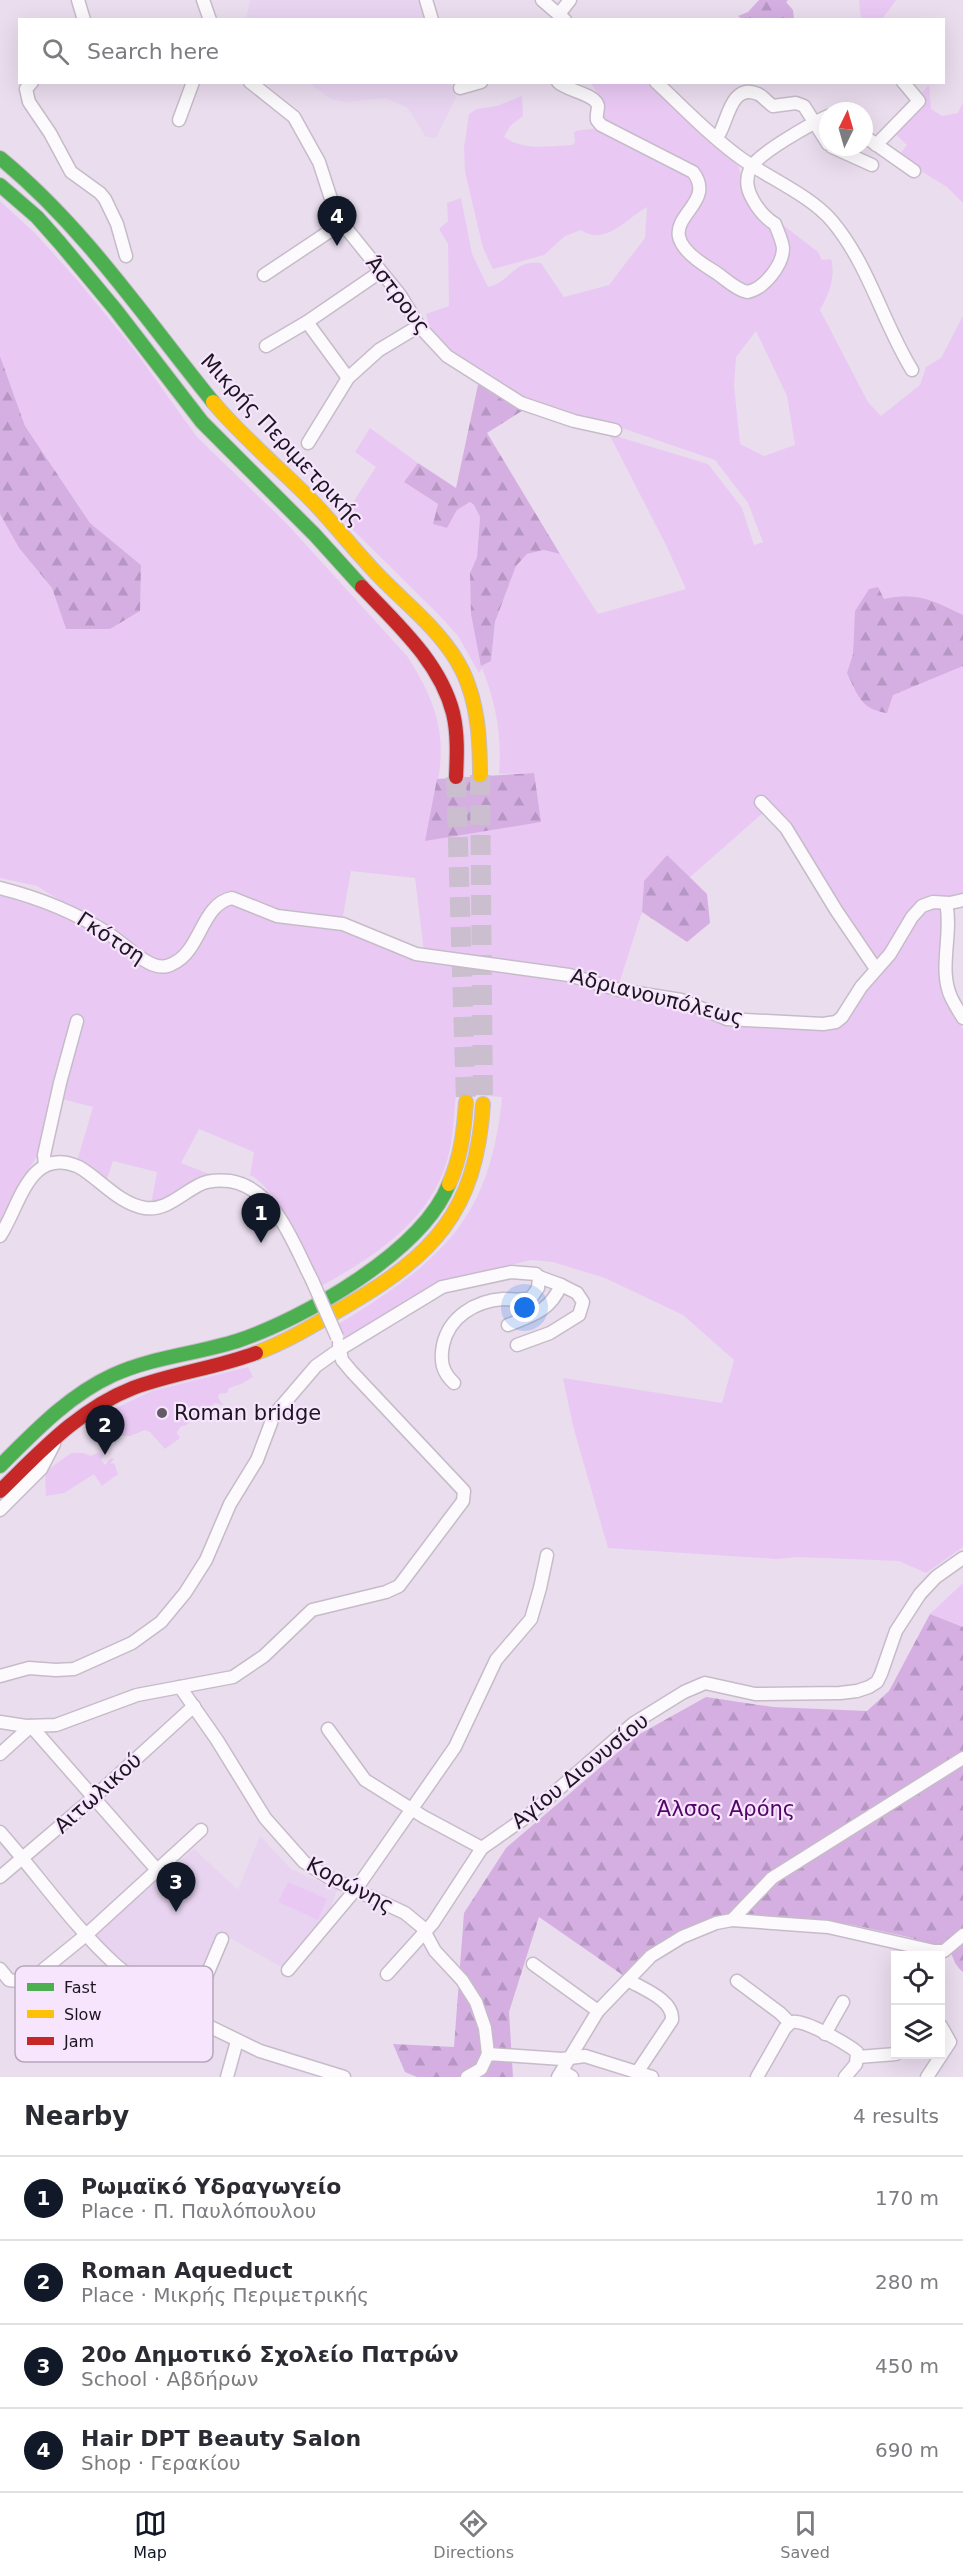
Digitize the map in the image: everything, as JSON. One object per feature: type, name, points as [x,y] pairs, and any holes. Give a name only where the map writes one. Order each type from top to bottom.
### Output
[{"type":"main road","name":"Μικρής Περιμετρικής","points":[[0,158],[42,193],[78,232],[151,321],[192,378],[230,422],[320,509],[361,557],[447,646],[459,664],[475,705],[480,732],[480,775]]},
{"type":"main road","name":"Μικρής Περιμετρικής","points":[[0,185],[37,217],[60,243],[121,316],[202,422],[315,534],[423,653],[440,680],[453,712],[457,739],[456,777]]},
{"type":"main road","points":[[0,1466],[51,1416],[93,1385],[142,1364],[233,1342],[269,1329],[329,1296],[397,1252],[424,1226],[451,1184],[463,1146],[466,1102]]},
{"type":"main road","points":[[0,1491],[89,1411],[115,1395],[152,1381],[240,1359],[266,1349],[291,1338],[348,1306],[392,1278],[434,1240],[464,1199],[480,1153],[483,1104]]},
{"type":"street","points":[[78,0],[83,18]]},
{"type":"street","points":[[203,0],[209,18]]},
{"type":"street","points":[[426,0],[431,18]]},
{"type":"street","points":[[542,0],[562,17],[570,0]]},
{"type":"street","points":[[30,84],[26,89],[28,102],[50,134],[71,172],[105,199],[117,224],[126,256]]},
{"type":"street","points":[[178,120],[192,84]]},
{"type":"street","name":"Άστρους","points":[[253,84],[294,117],[319,162],[333,208],[342,223],[400,295],[419,326],[459,364],[512,398],[538,410],[615,430]]},
{"type":"street","points":[[460,90],[476,84]]},
{"type":"street","points":[[560,84],[566,89],[594,100],[598,106],[596,117],[598,122],[693,172],[699,182],[699,195],[680,224],[678,239],[685,250],[697,261],[747,292],[760,287],[771,275],[781,260],[783,248],[775,224],[766,219],[748,191],[747,177],[753,165],[819,120]]},
{"type":"street","points":[[658,84],[717,138],[822,211],[836,226],[863,267],[893,337],[912,370]]},
{"type":"street","points":[[876,145],[919,101],[905,84]]},
{"type":"street","points":[[717,138],[722,132],[730,107],[747,93],[758,94],[773,106],[793,103],[803,105],[819,128]]},
{"type":"street","points":[[873,143],[914,171]]},
{"type":"street","points":[[853,156],[873,165]]},
{"type":"street","points":[[264,275],[342,223]]},
{"type":"street","points":[[266,346],[308,322],[380,272]]},
{"type":"street","points":[[308,322],[348,378]]},
{"type":"street","points":[[308,443],[348,378],[379,350],[419,326]]},
{"type":"street","points":[[761,802],[794,838],[836,910],[876,969]]},
{"type":"street","name":"Γκότση","points":[[0,888],[65,909],[110,935],[152,964],[160,966],[174,964],[183,956],[196,940],[214,908],[228,899]]},
{"type":"street","name":"Αδριανουπόλεως","points":[[228,899],[240,900],[277,916],[343,924],[416,954],[569,975],[635,994],[674,998],[716,1016],[740,1020],[824,1024],[836,1022],[844,1015],[857,992],[890,954],[920,908],[931,902],[946,903],[963,900]]},
{"type":"street","points":[[946,903],[947,983],[951,998],[963,1018]]},
{"type":"street","points":[[45,1165],[44,1155],[60,1083],[78,1021]]},
{"type":"street","points":[[0,1236],[28,1180],[45,1165],[56,1162],[74,1165],[128,1202],[144,1208],[165,1206],[200,1185],[212,1181],[231,1182],[256,1190],[274,1210],[312,1280],[339,1343],[342,1360],[462,1487],[465,1495],[464,1501],[399,1586],[386,1592],[316,1608],[303,1617],[272,1649],[238,1675],[137,1695],[63,1723],[31,1726],[0,1722]]},
{"type":"street","points":[[0,1676],[24,1668],[74,1669],[126,1646],[160,1622],[185,1593],[206,1560],[230,1504],[260,1453],[270,1420],[339,1343],[442,1287],[516,1272],[532,1272],[577,1293],[583,1302],[579,1315],[550,1333],[517,1345]]},
{"type":"street","points":[[454,1383],[443,1370],[441,1358],[444,1338],[452,1323],[468,1310],[485,1302],[531,1298],[538,1288],[539,1277]]},
{"type":"street","points":[[508,1325],[551,1305],[561,1285]]},
{"type":"street","points":[[0,1510],[41,1470],[57,1438]]},
{"type":"street","points":[[288,1970],[356,1889],[455,1747],[496,1660],[531,1619],[547,1555]]},
{"type":"street","name":"Αγίου Διονυσίου","points":[[387,1974],[426,1933],[482,1848],[565,1785],[627,1728],[693,1687],[709,1683],[748,1694],[851,1692],[873,1685],[881,1674],[899,1624],[920,1594],[936,1577],[963,1558]]},
{"type":"street","name":"Κορώνης","points":[[180,1687],[265,1818],[312,1869],[412,1917],[426,1933],[435,1952],[462,1980],[476,2002],[485,2028],[488,2054]]},
{"type":"street","name":"Αιτωλικού","points":[[0,1877],[93,1798],[194,1706]]},
{"type":"street","points":[[0,1754],[31,1726]]},
{"type":"street","points":[[31,1726],[158,1871]]},
{"type":"street","points":[[328,1729],[360,1775],[411,1809],[482,1848]]},
{"type":"street","points":[[732,1920],[772,1878],[963,1758]]},
{"type":"street","points":[[48,1966],[86,1935],[201,1830]]},
{"type":"street","points":[[0,1832],[86,1935],[117,1966]]},
{"type":"street","points":[[564,2075],[568,2058],[598,2011],[651,1956],[669,1943],[716,1923],[732,1920],[828,1927],[934,1952],[944,1951],[963,1935]]},
{"type":"street","points":[[211,1966],[222,1940]]},
{"type":"street","points":[[533,1964],[598,2011]]},
{"type":"street","points":[[0,1969],[5,1980]]},
{"type":"street","points":[[628,1980],[668,2004],[673,2012],[672,2020],[638,2071]]},
{"type":"street","points":[[737,1981],[776,2009],[790,2023],[804,2025],[853,2049],[858,2057],[856,2064],[845,2077]]},
{"type":"street","points":[[825,2034],[843,2002]]},
{"type":"street","points":[[757,2077],[790,2023]]},
{"type":"street","points":[[213,2029],[237,2041],[302,2066],[344,2077]]},
{"type":"street","points":[[945,2031],[950,2038],[950,2043],[945,2050]]},
{"type":"street","points":[[227,2077],[237,2041]]},
{"type":"street","points":[[466,2077],[479,2071],[488,2054],[591,2057],[652,2077]]},
{"type":"street","points":[[858,2057],[891,2054]]},
{"type":"street","points":[[927,2077],[939,2059]]},
{"type":"shaded area","points":[[250,0],[420,0],[426,18],[246,18]]},
{"type":"shaded area","points":[[859,0],[896,0],[883,18],[861,18]]},
{"type":"shaded area","points":[[310,84],[451,84],[456,97],[436,138],[426,137],[407,107],[385,98],[347,102],[331,99]]},
{"type":"shaded area","points":[[592,84],[652,84],[738,165],[745,192],[765,226],[774,218],[818,252],[822,260],[831,259],[833,272],[831,285],[820,310],[868,402],[881,416],[920,385],[926,367],[941,358],[963,316],[963,897],[946,898],[930,895],[923,899],[910,913],[879,958],[856,933],[791,823],[773,804],[689,878],[667,855],[644,881],[642,912],[618,987],[424,952],[415,878],[351,871],[342,921],[279,913],[229,893],[222,893],[215,898],[200,924],[179,952],[172,958],[159,961],[37,886],[0,878],[0,514],[19,548],[52,588],[66,629],[141,565],[90,523],[25,426],[0,356],[0,201],[35,233],[78,281],[133,348],[197,437],[288,525],[407,656],[428,694],[436,714],[440,736],[439,775],[426,840],[534,773],[499,774],[500,746],[497,720],[482,668],[479,673],[458,636],[342,519],[376,467],[355,452],[370,428],[418,463],[404,482],[438,504],[447,528],[457,510],[470,502],[474,505],[480,517],[477,557],[470,573],[491,661],[495,622],[516,566],[527,554],[544,550],[560,554],[598,614],[686,589],[609,434],[708,464],[742,508],[754,545],[763,542],[748,503],[715,460],[622,428],[602,426],[536,407],[457,360],[431,333],[426,314],[449,306],[448,244],[439,229],[448,221],[447,203],[461,198],[472,254],[488,287],[518,268],[531,263],[541,263],[564,297],[609,285],[645,238],[647,207],[607,233],[590,234],[581,230],[565,236],[544,255],[493,269],[483,248],[465,172],[464,148],[469,114],[477,109],[497,106],[522,96],[523,116],[510,126],[504,137],[512,141],[537,147],[572,145],[575,142],[574,132],[598,127],[703,184],[600,120],[604,108],[602,99]],"holes":[[[756,331],[787,396],[795,445],[764,456],[740,444],[734,385],[736,357]]]},
{"type":"shaded area","points":[[929,85],[931,109],[942,116],[958,113],[963,102],[963,203],[947,187],[898,157],[907,145],[889,128]]},
{"type":"shaded area","points":[[0,893],[68,914],[155,973],[176,967],[184,961],[215,914],[228,904],[331,926],[418,959],[569,981],[623,997],[672,1005],[718,1023],[741,1027],[824,1030],[835,1029],[844,1021],[851,1008],[924,909],[939,909],[942,914],[943,991],[963,1029],[963,1547],[926,1573],[899,1561],[798,1557],[776,1559],[608,1548],[573,1426],[563,1378],[722,1403],[734,1360],[683,1315],[605,1278],[553,1262],[531,1260],[443,1281],[346,1341],[337,1325],[404,1281],[430,1259],[453,1235],[471,1208],[485,1177],[496,1140],[502,1097],[456,1094],[450,1149],[443,1173],[432,1195],[402,1231],[383,1247],[321,1286],[300,1242],[280,1208],[260,1182],[250,1175],[254,1152],[199,1129],[181,1163],[212,1175],[167,1200],[151,1205],[157,1172],[113,1161],[106,1182],[77,1161],[93,1107],[62,1099],[82,1020],[74,1014],[38,1155],[24,1176],[0,1229]]},
{"type":"shaded area","points":[[248,1367],[253,1377],[229,1388],[227,1393],[219,1394],[218,1397],[223,1405],[215,1403],[180,1427],[177,1433],[180,1438],[165,1449],[150,1432],[145,1430],[130,1436],[114,1436],[99,1416],[152,1391]]},
{"type":"shaded area","points":[[71,1453],[91,1456],[97,1453],[105,1455],[101,1460],[105,1465],[111,1458],[114,1459],[110,1464],[114,1463],[118,1474],[102,1486],[94,1474],[64,1493],[46,1496],[45,1472]]},
{"type":"shaded area","points":[[963,1583],[963,1627],[930,1614]]},
{"type":"shaded area","points":[[260,1836],[291,1869],[337,1890],[328,1916],[283,1968],[221,1933],[207,1966],[124,1966],[93,1937],[194,1849],[238,1890]]},
{"type":"shaded area","points":[[288,1882],[327,1899],[318,1920],[278,1902]]},
{"type":"green space","points":[[759,0],[788,0],[786,2],[793,10],[794,18],[741,18],[738,16],[748,12]]},
{"type":"green space","points":[[0,356],[25,426],[90,523],[141,565],[140,611],[110,629],[66,629],[52,588],[19,548],[0,514]]},
{"type":"green space","points":[[479,380],[525,409],[487,433],[560,554],[544,550],[527,554],[516,566],[495,622],[491,661],[481,666],[471,614],[470,573],[477,557],[480,517],[470,502],[457,510],[447,528],[433,524],[438,504],[404,482],[418,463],[456,488]]},
{"type":"green space","points":[[878,587],[884,599],[916,597],[963,615],[963,666],[893,695],[887,713],[871,708],[861,700],[847,673],[853,654],[855,611],[869,589]]},
{"type":"green space","points":[[534,773],[541,822],[425,841],[437,779]]},
{"type":"green space","points":[[667,855],[707,894],[710,923],[687,942],[642,912],[644,881]]},
{"type":"green space","name":"Άλσος Αρόης","points":[[930,1614],[963,1627],[963,1972],[944,1943],[936,1946],[908,1937],[849,1924],[717,1918],[662,1942],[648,1951],[624,1976],[539,1917],[509,2012],[513,2077],[417,2077],[405,2072],[393,2044],[454,2047],[464,1913],[506,1848],[638,1735],[706,1697],[773,1707],[867,1711],[889,1691]]},
{"type":"tunnel","points":[[480,775],[483,1104]]},
{"type":"tunnel","points":[[456,777],[466,1102]]},
{"type":"traffic: fast","points":[[0,158],[31,185],[87,244],[213,402]]},
{"type":"traffic: fast","points":[[0,185],[37,217],[60,243],[115,309],[202,422],[315,535],[362,587]]},
{"type":"traffic: fast","points":[[0,1466],[53,1415],[97,1383],[143,1364],[237,1341],[264,1331],[326,1300],[358,1280],[414,1234],[435,1209],[449,1184]]},
{"type":"traffic: slow","points":[[213,402],[313,502],[447,646],[463,672],[472,697],[479,735],[480,775]]},
{"type":"traffic: slow","points":[[449,1184],[461,1144],[466,1102]]},
{"type":"traffic: slow","points":[[256,1353],[300,1333],[331,1315],[401,1270],[425,1250],[444,1228],[459,1203],[471,1175],[479,1142],[483,1104]]},
{"type":"traffic: jam","points":[[362,587],[428,660],[447,694],[455,721],[456,777]]},
{"type":"traffic: jam","points":[[0,1491],[61,1433],[95,1407],[113,1397],[163,1378],[226,1363],[256,1353]]},
{"type":"place","name":"Hair DPT Beauty Salon","points":[[337,246]]},
{"type":"place","name":"Ρωμαϊκό Υδραγωγείο","points":[[261,1243]]},
{"type":"place","name":"Roman bridge","points":[[162,1413]]},
{"type":"place","name":"Roman Aqueduct","points":[[105,1455]]},
{"type":"place","name":"20ο Δημοτικό Σχολείο Πατρών","points":[[176,1912]]}]
